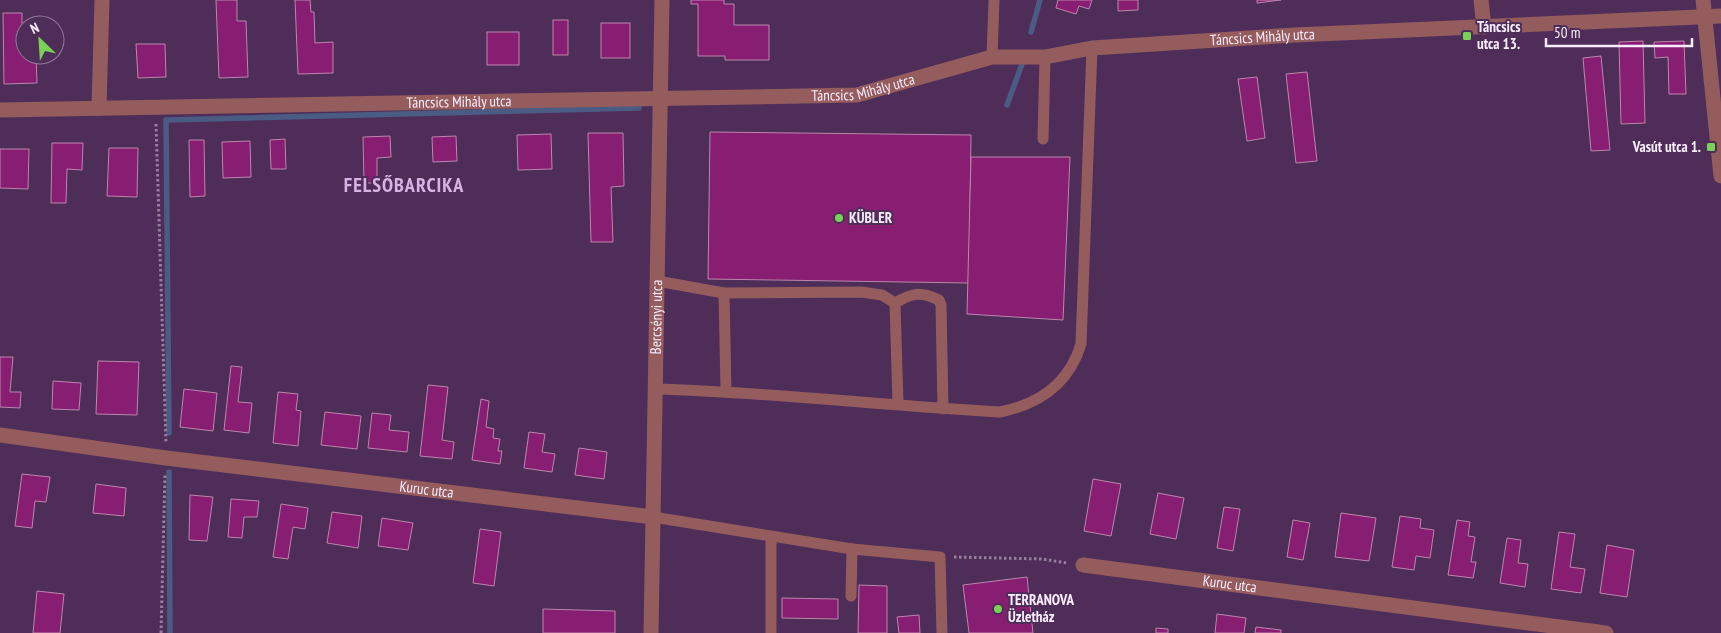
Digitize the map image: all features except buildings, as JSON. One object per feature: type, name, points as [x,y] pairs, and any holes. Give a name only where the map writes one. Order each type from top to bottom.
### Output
[{"type":"street","points":[[99,108],[102,0]]},
{"type":"street","name":"Bercsényi utca","points":[[651,633],[662,0]]},
{"type":"street","points":[[1481,0],[1484,28]]},
{"type":"street","points":[[1703,0],[1721,176]]},
{"type":"street","name":"Táncsics Mihály utca","points":[[0,110],[155,109],[857,95],[992,57],[1044,57],[1092,48],[1295,35],[1721,16]]},
{"type":"street","name":"Kuruc utca","points":[[0,435],[166,458],[653,517]]},
{"type":"street","name":"Kuruc utca","points":[[1083,565],[1566,630],[1606,633]]},
{"type":"lane","points":[[992,57],[994,0]]},
{"type":"lane","points":[[655,389],[726,391],[806,400],[898,404],[1000,412],[1020,408],[1059,384],[1075,363],[1081,344],[1092,48]]},
{"type":"lane","points":[[1043,139],[1044,57]]},
{"type":"lane","points":[[657,281],[724,293],[860,292],[882,295],[895,303]]},
{"type":"lane","points":[[724,293],[726,391]]},
{"type":"lane","points":[[895,303],[911,294],[928,294],[938,300],[941,305],[943,409]]},
{"type":"lane","points":[[895,303],[898,404]]},
{"type":"lane","name":"Kuruc utca","points":[[653,517],[852,549],[940,557]]},
{"type":"lane","points":[[770,633],[771,537]]},
{"type":"lane","points":[[851,596],[852,549]]},
{"type":"lane","points":[[940,557],[942,633]]},
{"type":"path","points":[[155,109],[160,211],[166,458],[161,633]]},
{"type":"path","points":[[940,557],[1042,559],[1083,565]]},
{"type":"waterway","points":[[1031,32],[1040,0]]},
{"type":"waterway","points":[[1007,105],[1022,64]]},
{"type":"waterway","points":[[169,433],[166,120],[639,108]]},
{"type":"waterway","points":[[169,472],[170,633]]},
{"type":"place","name":"Táncsics utca 13.","points":[[1467,36]]},
{"type":"place","name":"Vasút utca 1.","points":[[1711,147]]},
{"type":"place","name":"KÜBLER","points":[[839,218]]},
{"type":"place","name":"TERRANOVA Üzletház","points":[[998,609]]},
{"type":"district","name":"FELSŐBARCIKA","points":[[404,185]]}]
